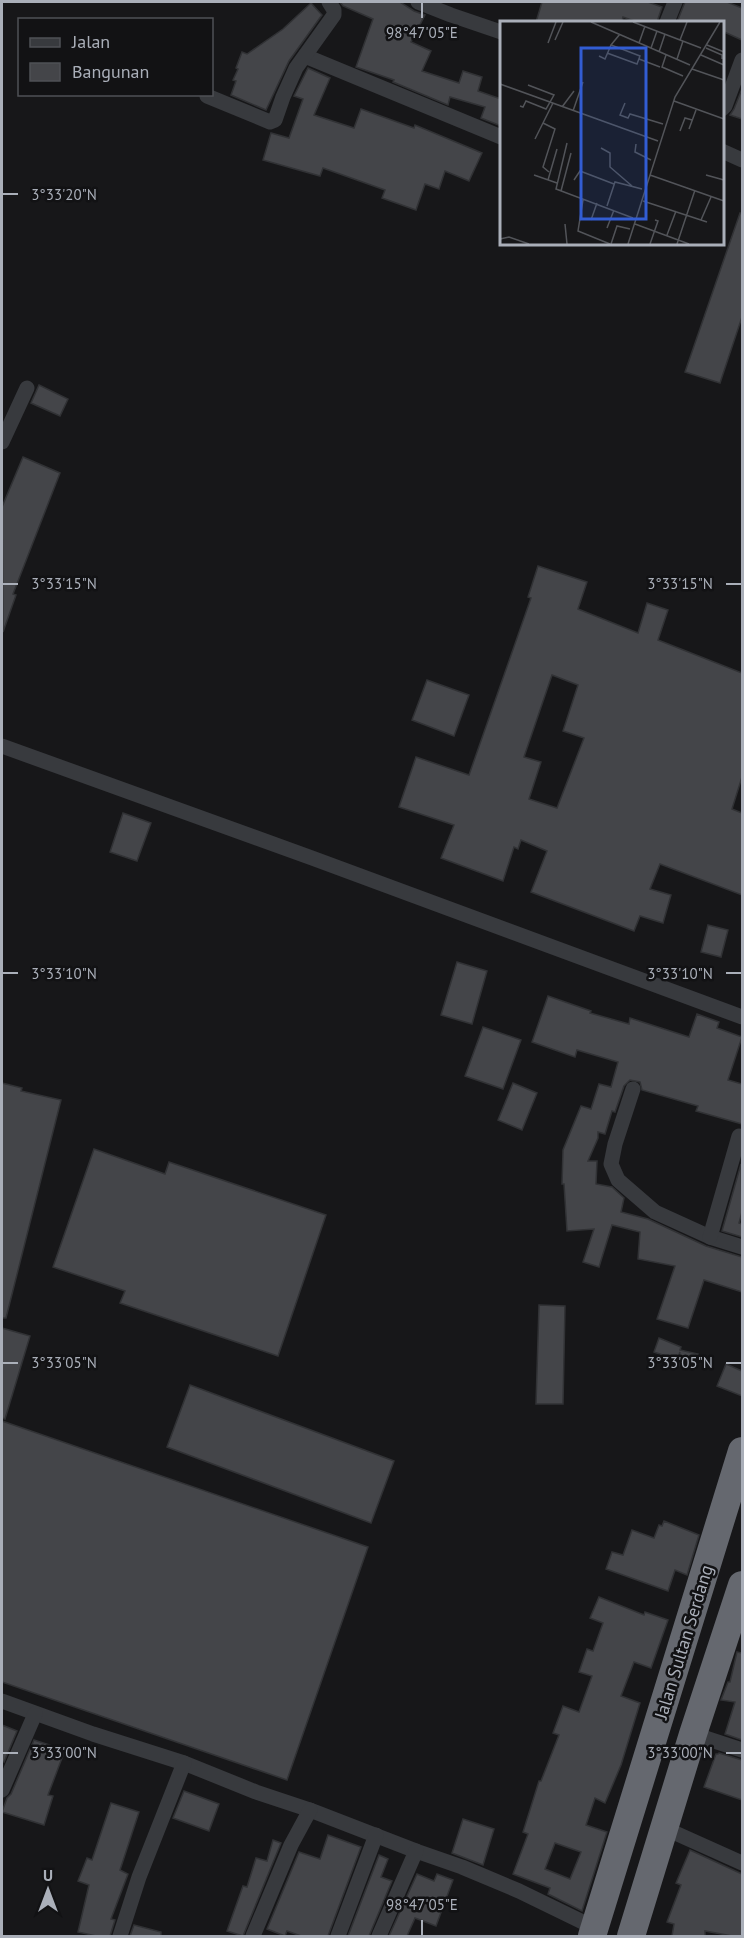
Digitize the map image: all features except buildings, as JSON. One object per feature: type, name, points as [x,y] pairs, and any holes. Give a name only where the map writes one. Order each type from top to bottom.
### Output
[{"type":"highway","name":"Jalan Sultan Serdang","points":[[593,1932],[742,1451]]},
{"type":"highway","name":"Jalan Sultan Serdang","points":[[631,1936],[742,1585]]},
{"type":"highway","points":[[696,1604],[733,1616]]},
{"type":"street","points":[[207,96],[270,122],[275,120],[290,79],[334,15],[329,2]]},
{"type":"street","points":[[418,2],[500,32]]},
{"type":"street","points":[[668,21],[675,2]]},
{"type":"street","points":[[304,56],[500,137]]},
{"type":"street","points":[[723,108],[742,60]]},
{"type":"street","points":[[723,152],[742,160]]},
{"type":"street","points":[[2,442],[27,388]]},
{"type":"street","points":[[2,746],[742,1017]]},
{"type":"street","points":[[633,1089],[615,1144],[612,1169],[618,1180],[655,1212],[710,1237],[742,1247]]},
{"type":"street","points":[[710,1237],[739,1136]]},
{"type":"street","points":[[2,1701],[184,1763],[256,1792],[462,1867],[519,1891],[593,1932]]},
{"type":"street","points":[[2,1790],[35,1714]]},
{"type":"street","points":[[693,1734],[742,1750]]},
{"type":"street","points":[[120,1936],[139,1877],[184,1763]]},
{"type":"street","points":[[253,1936],[291,1845],[310,1810]]},
{"type":"street","points":[[664,1828],[742,1863]]},
{"type":"street","points":[[338,1936],[376,1835]]},
{"type":"street","points":[[379,1936],[416,1851]]}]
